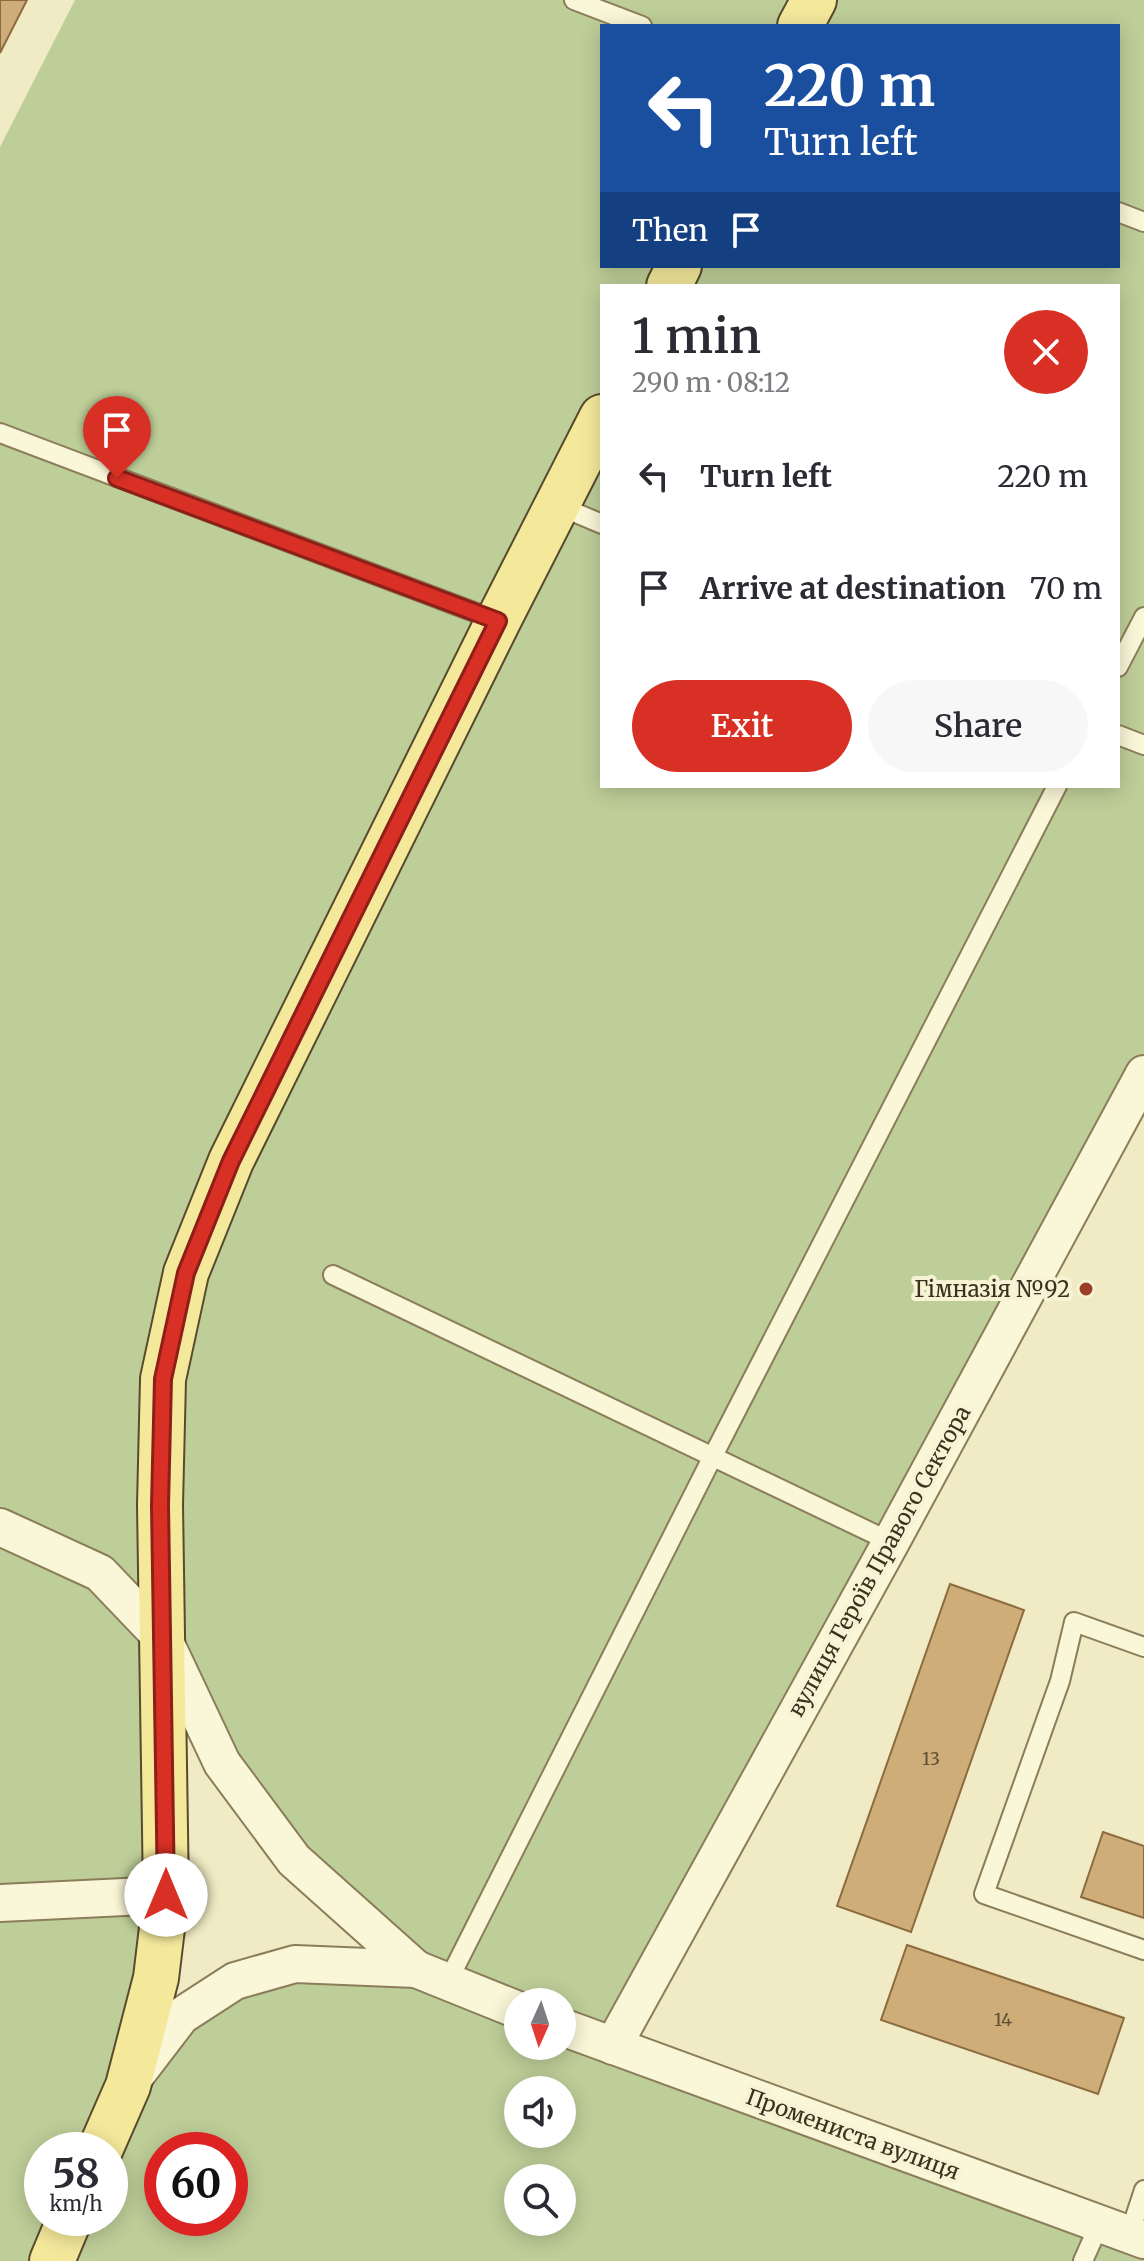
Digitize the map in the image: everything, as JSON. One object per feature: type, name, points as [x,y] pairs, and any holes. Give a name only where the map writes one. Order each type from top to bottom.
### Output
[{"type":"main road","points":[[801,24],[814,0]]},
{"type":"main road","points":[[108,2132],[128,2086],[156,1978],[166,1895],[160,1505],[163,1379],[186,1273],[231,1161],[600,421]]},
{"type":"main road","points":[[52,2261],[62,2236]]},
{"type":"street","name":"вулиця Героїв Правого Сектора","points":[[613,2046],[1144,1074]]},
{"type":"street","points":[[0,1527],[100,1573],[164,1640],[222,1763],[294,1860],[432,1975]]},
{"type":"street","points":[[0,1903],[166,1895]]},
{"type":"street","points":[[128,2086],[181,2016],[235,1981],[295,1964],[432,1975],[504,2004]]},
{"type":"street","name":"Промениста вулиця","points":[[576,2032],[1124,2233]]},
{"type":"lane","points":[[574,0],[637,24]]},
{"type":"lane","points":[[1120,213],[1144,222]]},
{"type":"lane","points":[[0,433],[498,621]]},
{"type":"lane","points":[[557,505],[600,523]]},
{"type":"lane","points":[[1120,663],[1144,617]]},
{"type":"lane","points":[[1120,736],[1144,745]]},
{"type":"lane","points":[[432,1975],[713,1456],[1056,788]]},
{"type":"lane","points":[[333,1275],[891,1542]]},
{"type":"lane","points":[[1144,1647],[1074,1622],[1060,1681],[984,1894],[1144,1950]]},
{"type":"lane","points":[[1083,2261],[1124,2233],[1144,2190]]},
{"type":"green space","points":[[75,0],[1144,0],[1144,1074],[613,2046],[1144,2240],[1144,2261],[0,2261],[0,147]],"holes":[[[165,1642],[294,1860],[415,1969],[235,1981],[129,2083]]]},
{"type":"building","points":[[0,0],[27,0],[0,53]]},
{"type":"building","points":[[950,1584],[1024,1610],[911,1932],[837,1906]]},
{"type":"building","points":[[1103,1832],[1144,1846],[1144,1918],[1081,1897]]},
{"type":"building","points":[[907,1945],[1124,2018],[1098,2094],[881,2020]]},
{"type":"place","name":"Гімназія №92","points":[[1086,1289]]},
{"type":"route","points":[[117,478],[498,621],[231,1161],[186,1273],[163,1379],[160,1505],[166,1895]]}]
